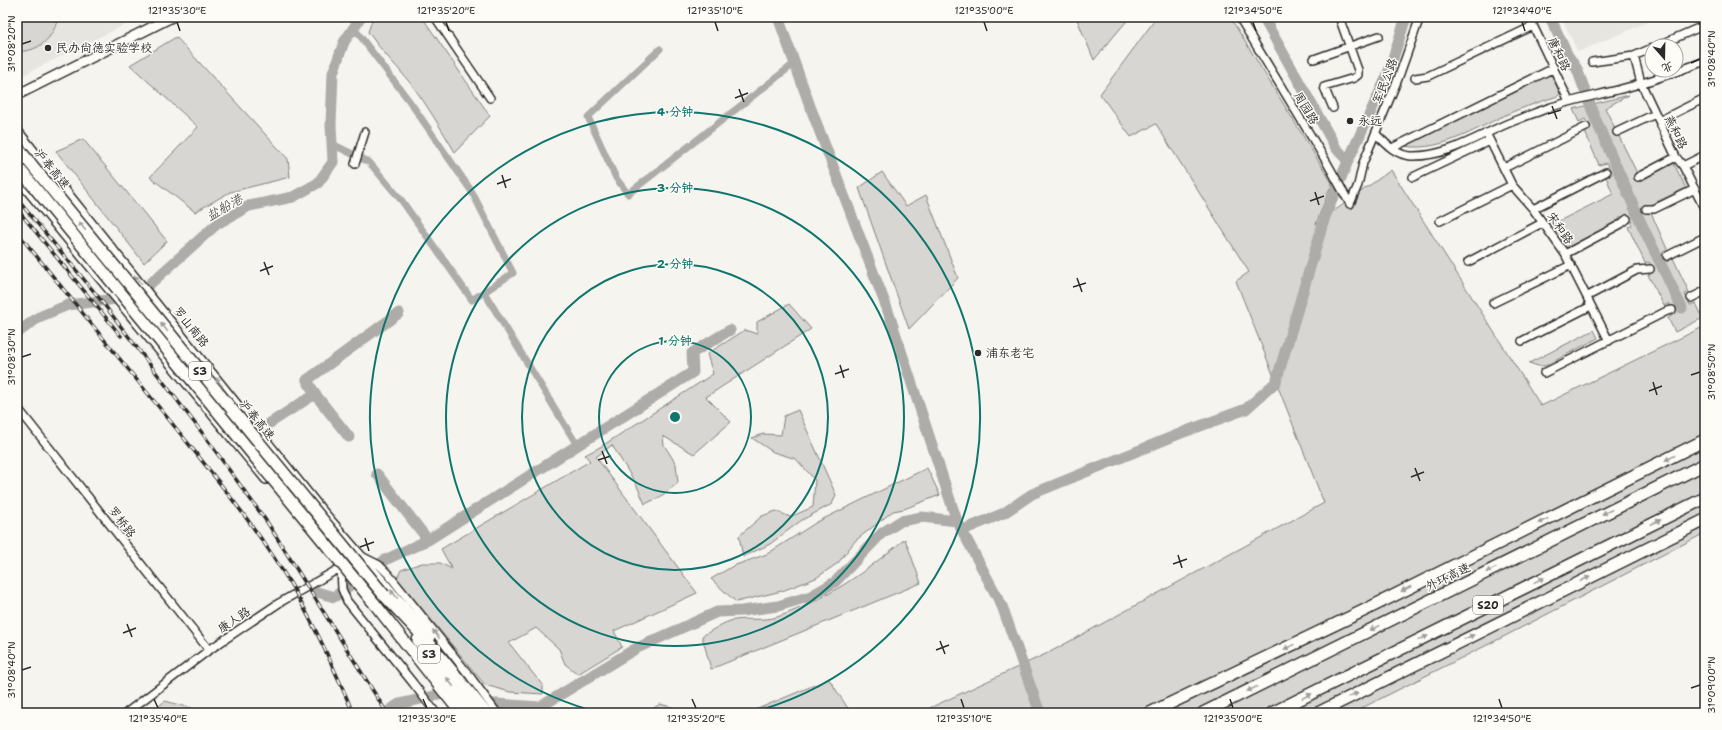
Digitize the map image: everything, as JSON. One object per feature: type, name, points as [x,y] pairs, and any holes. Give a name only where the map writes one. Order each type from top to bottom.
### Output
[{"type":"highway","name":"沪奉高速","points":[[17,147],[384,595],[473,713]]},
{"type":"highway","name":"沪奉高速","points":[[17,166],[374,603],[460,713]]},
{"type":"highway","points":[[1150,713],[1363,611],[1705,440]]},
{"type":"highway","name":"外环高速","points":[[1203,713],[1705,464]]},
{"type":"highway","name":"S20","points":[[1272,713],[1705,498]]},
{"type":"highway","points":[[1318,713],[1705,520]]},
{"type":"highway","points":[[384,595],[430,644],[487,713]]},
{"type":"highway","points":[[374,603],[415,664],[452,713]]},
{"type":"main road","points":[[17,95],[172,17]]},
{"type":"main road","name":"罗山南路","points":[[17,131],[321,510],[466,676],[487,713]]},
{"type":"main road","points":[[17,177],[252,463],[343,567],[352,574],[433,673],[460,713]]},
{"type":"street","points":[[435,17],[490,98]]},
{"type":"street","name":"周园路","points":[[1239,17],[1326,161],[1352,201]]},
{"type":"street","points":[[1332,108],[1324,87],[1358,75],[1358,70],[1339,17]]},
{"type":"street","name":"军民公路","points":[[1352,201],[1358,185],[1363,163],[1376,134],[1420,17]]},
{"type":"street","name":"唐和路","points":[[1529,17],[1554,68],[1573,100]]},
{"type":"street","points":[[1675,38],[1705,25]]},
{"type":"street","points":[[1415,78],[1428,76],[1533,26]]},
{"type":"street","points":[[1314,59],[1379,36]]},
{"type":"street","points":[[1592,62],[1634,56],[1644,52]]},
{"type":"street","name":"燕和路","points":[[1634,56],[1641,84],[1676,157],[1683,166],[1705,210]]},
{"type":"street","points":[[1376,134],[1399,154],[1410,156],[1431,154],[1454,148],[1518,119],[1573,100],[1641,84],[1705,61]]},
{"type":"street","points":[[1392,148],[1554,68]]},
{"type":"street","points":[[1659,121],[1705,98]]},
{"type":"street","points":[[1617,132],[1655,114]]},
{"type":"street","points":[[1504,168],[1586,127]]},
{"type":"street","points":[[355,164],[365,132]]},
{"type":"street","name":"宋和路","points":[[1486,133],[1512,185],[1533,209],[1565,254],[1588,296],[1591,306],[1609,341]]},
{"type":"street","points":[[1413,177],[1489,141]]},
{"type":"street","points":[[1683,166],[1705,156]]},
{"type":"street","points":[[1638,178],[1676,157]]},
{"type":"street","points":[[1533,209],[1606,172]]},
{"type":"street","points":[[1440,221],[1512,185]]},
{"type":"street","points":[[1646,209],[1654,209],[1695,190]]},
{"type":"street","points":[[1565,254],[1621,224],[1627,219]]},
{"type":"street","points":[[1468,262],[1542,223]]},
{"type":"street","points":[[1667,256],[1705,237]]},
{"type":"street","points":[[1492,303],[1571,265]]},
{"type":"street","points":[[1588,296],[1637,270],[1650,270]]},
{"type":"street","points":[[1691,298],[1705,291]]},
{"type":"street","points":[[1522,341],[1591,306]]},
{"type":"street","points":[[1544,374],[1667,311],[1672,310]]},
{"type":"street","name":"罗桥路","points":[[17,407],[209,650]]},
{"type":"street","name":"康人路","points":[[126,713],[209,650],[279,603],[361,556]]},
{"type":"street","points":[[343,567],[342,589],[347,601],[414,683],[436,713]]},
{"type":"street","points":[[466,676],[497,713]]},
{"type":"shaded area","name":"民办尚徳实验学校","points":[[17,17],[140,17],[17,78]]},
{"type":"shaded area","points":[[17,17],[58,17],[53,31],[44,42],[32,49],[17,51]]},
{"type":"shaded area","points":[[373,17],[422,17],[490,116],[455,152],[417,92],[368,32]]},
{"type":"shaded area","points":[[1076,17],[1130,17],[1094,60]]},
{"type":"shaded area","points":[[1157,17],[1230,17],[1332,183],[1316,224],[1391,170],[1541,406],[1705,326],[1705,533],[1352,713],[919,713],[1050,652],[1324,503],[1236,281],[1249,272],[1156,124],[1131,137],[1100,94]]},
{"type":"shaded area","points":[[1561,17],[1659,17],[1578,52]]},
{"type":"shaded area","points":[[176,37],[288,159],[290,177],[230,192],[195,212],[150,177],[198,127],[130,65]]},
{"type":"shaded area","points":[[1551,73],[1560,94],[1558,96],[1517,110],[1448,141],[1419,147],[1404,146]]},
{"type":"shaded area","points":[[1629,95],[1605,108],[1640,179],[1673,162],[1686,188],[1648,206],[1667,249],[1662,252],[1667,262],[1673,258],[1689,292],[1685,294],[1690,305],[1696,303],[1703,318],[1675,332],[1668,318],[1675,314],[1669,303],[1664,306],[1648,275],[1654,272],[1649,262],[1645,263],[1628,227],[1632,225],[1627,216],[1620,217],[1618,224],[1566,248],[1549,226],[1613,194],[1606,177],[1612,174],[1607,163],[1599,165],[1585,132],[1590,129],[1585,119],[1579,122],[1573,109]]},
{"type":"shaded area","points":[[83,139],[167,241],[144,263],[56,151]]},
{"type":"shaded area","points":[[882,172],[906,206],[926,195],[958,278],[909,329],[859,188]]},
{"type":"shaded area","points":[[789,304],[811,329],[706,397],[731,422],[694,454],[663,436],[664,445],[676,464],[678,483],[660,497],[645,504],[636,484],[612,445],[596,457],[697,593],[614,631],[622,647],[578,674],[565,664],[559,649],[536,628],[509,643],[543,686],[543,694],[510,692],[485,685],[397,578],[401,570],[422,563],[440,563],[452,569],[441,549],[590,461],[585,455],[602,446],[713,374],[707,354],[745,330],[757,334],[757,322]]},
{"type":"shaded area","points":[[1594,330],[1598,338],[1545,366],[1538,366],[1529,363]]},
{"type":"shaded area","points":[[798,410],[836,495],[832,504],[802,520],[770,544],[743,557],[739,536],[762,516],[776,511],[790,517],[813,507],[815,480],[796,459],[773,452],[752,438],[763,434],[781,435],[784,416]]},
{"type":"shaded area","points":[[927,468],[940,495],[904,509],[893,511],[855,541],[838,563],[816,578],[782,591],[736,602],[711,579],[733,566],[767,554],[817,522]]},
{"type":"shaded area","points":[[905,539],[921,583],[711,669],[702,636],[722,624],[731,621],[740,619],[777,617],[829,594],[860,574]]},
{"type":"shaded area","points":[[829,679],[851,713],[748,713]]},
{"type":"shaded area","points":[[165,701],[210,713],[150,713]]},
{"type":"shaded area","points":[[660,704],[694,713],[646,713]]},
{"type":"waterway","name":"盐船港","points":[[17,333],[39,317],[68,305],[116,299],[141,292],[217,224],[249,206],[293,197],[318,183],[333,162],[331,125],[333,73],[344,42],[361,17]]},
{"type":"waterway","points":[[778,17],[810,106],[888,311],[957,521],[1002,606],[1040,713]]},
{"type":"waterway","points":[[1263,17],[1336,148],[1348,161]]},
{"type":"waterway","points":[[963,530],[1004,513],[1032,494],[1184,432],[1246,409],[1276,382],[1325,217],[1348,161],[1388,74],[1406,17]]},
{"type":"waterway","points":[[1550,17],[1568,56],[1577,69],[1595,118],[1642,225],[1682,308]]},
{"type":"waterway","points":[[354,28],[410,102],[472,192],[513,273],[484,292],[577,445]]},
{"type":"waterway","points":[[660,49],[588,117],[616,178],[628,194],[795,63]]},
{"type":"waterway","points":[[332,144],[369,162],[402,201],[472,300],[484,292]]},
{"type":"waterway","points":[[270,423],[315,394],[307,380],[399,313]]},
{"type":"waterway","points":[[317,592],[334,597],[385,560],[428,540],[693,372],[692,353],[730,330]]},
{"type":"waterway","points":[[315,394],[349,437]]},
{"type":"waterway","points":[[377,474],[428,540]]},
{"type":"waterway","points":[[481,703],[540,707],[635,649],[717,612],[742,611],[778,606],[811,596],[835,582],[882,533],[901,521],[922,517],[957,521]]},
{"type":"waterway","points":[[386,713],[399,704],[443,694],[453,695]]},
{"type":"railway","points":[[17,199],[96,294],[203,434],[267,522],[387,713]]},
{"type":"railway","points":[[17,209],[121,336]]},
{"type":"railway","points":[[17,232],[209,470],[267,547],[310,618],[353,713]]},
{"type":"place","name":"民办尚徳实验学校","points":[[48,48]]},
{"type":"place","name":"永远","points":[[1350,121]]},
{"type":"place","name":"浦东老宅","points":[[978,353]]}]
